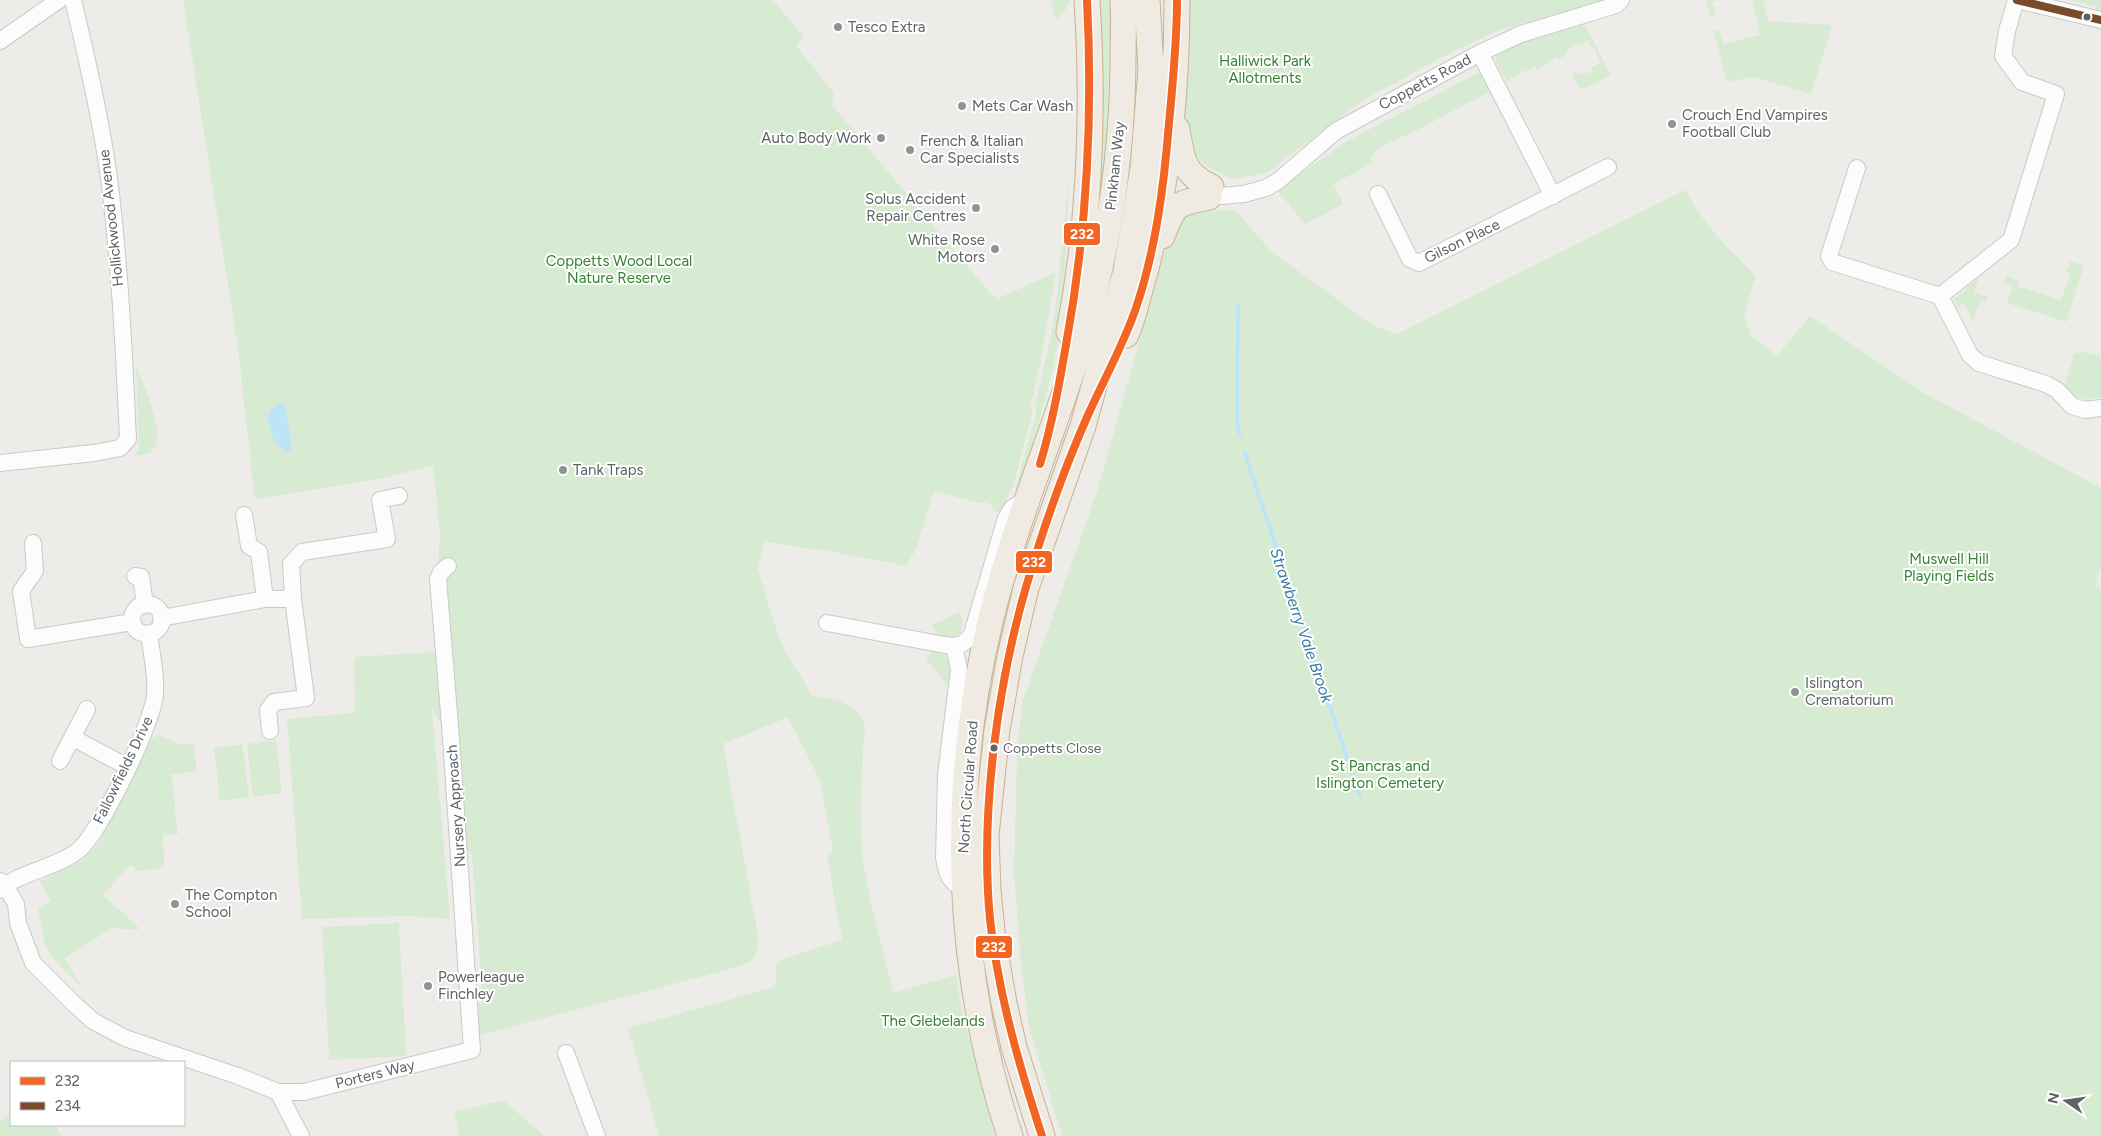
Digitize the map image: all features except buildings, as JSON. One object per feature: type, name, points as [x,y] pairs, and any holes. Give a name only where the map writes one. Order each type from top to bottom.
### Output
[{"type":"highway","points":[[1047,443],[1072,317],[1086,197],[1090,96],[1087,0]]},
{"type":"highway","name":"Pinkham Way","points":[[1047,443],[1079,348],[1099,274],[1107,233],[1116,174],[1122,97],[1123,0]]},
{"type":"highway","name":"Pinkham Way","points":[[1083,426],[1126,271],[1140,186],[1151,69],[1147,0]]},
{"type":"highway","points":[[1140,292],[1160,200],[1166,159],[1177,0]]},
{"type":"highway","points":[[1083,426],[1128,330],[1140,292],[1172,211],[1180,204],[1210,192],[1190,174],[1182,160],[1172,94]]},
{"type":"highway","name":"North Circular Road","points":[[1042,1136],[1018,1063],[1004,1003],[993,940],[986,835],[997,730],[1010,656],[1026,588],[1083,426]]},
{"type":"highway","name":"North Circular Road","points":[[1010,1136],[985,1049],[967,936],[964,890],[965,793],[977,684],[991,619],[1026,499],[1047,443]]},
{"type":"street","points":[[0,41],[59,0]]},
{"type":"street","name":"Hollickwood Avenue","points":[[0,462],[94,453],[120,448],[128,439],[123,341],[108,178],[84,45],[73,0]]},
{"type":"street","name":"Coppetts Road","points":[[1210,192],[1244,194],[1255,192],[1278,181],[1336,131],[1480,53],[1521,34],[1616,5],[1621,0]]},
{"type":"street","points":[[1940,296],[2011,240],[2056,94],[2022,82],[2003,56],[2007,31],[2017,0],[2101,20]]},
{"type":"street","points":[[1480,53],[1553,196]]},
{"type":"street","name":"Gilson Place","points":[[1378,194],[1410,259],[1419,263],[1608,167]]},
{"type":"street","points":[[1857,168],[1829,256],[1832,262],[1940,296],[1970,355],[1979,363],[2046,384],[2058,390],[2072,406],[2085,410],[2101,408]]},
{"type":"street","points":[[270,731],[268,710],[274,702],[306,698],[293,598],[291,564],[302,552],[387,539],[380,500],[399,496]]},
{"type":"street","points":[[827,623],[954,646],[966,642],[972,634],[1006,518],[1012,508],[1026,499]]},
{"type":"street","points":[[244,515],[249,546],[259,552],[266,599]]},
{"type":"street","points":[[33,543],[35,571],[21,591],[28,639],[132,622]]},
{"type":"street","name":"Nursery Approach","points":[[448,566],[441,572],[438,579],[451,738],[472,1050]]},
{"type":"street","points":[[135,576],[141,577],[146,605]]},
{"type":"street","points":[[161,618],[266,599],[293,598]]},
{"type":"street","points":[[146,605],[156,608],[161,618],[160,626],[149,634],[138,631],[132,622],[134,612],[139,607],[146,605]]},
{"type":"street","name":"Fallowfields Drive","points":[[2,885],[44,869],[80,848],[101,819],[128,767],[150,718],[156,694],[149,634]]},
{"type":"street","points":[[954,646],[959,669],[946,775],[944,858],[946,870],[952,883],[964,890]]},
{"type":"street","points":[[60,761],[87,709]]},
{"type":"street","points":[[73,738],[128,767]]},
{"type":"street","points":[[2,885],[16,904],[18,923],[33,963],[93,1021],[125,1038],[238,1076],[278,1092],[301,1136]]},
{"type":"street","name":"Porters Way","points":[[278,1092],[304,1092],[472,1050]]},
{"type":"street","points":[[566,1053],[597,1136]]},
{"type":"green space","name":"Coppetts Wood Local Nature Reserve","points":[[183,0],[773,0],[804,37],[796,46],[834,93],[832,105],[990,293],[999,298],[1056,272],[1041,360],[1031,404],[1032,414],[1013,486],[1000,512],[992,511],[993,506],[984,502],[979,503],[934,491],[916,549],[906,566],[834,552],[765,542],[758,569],[774,623],[785,651],[812,695],[845,703],[857,712],[865,726],[861,810],[863,859],[872,910],[893,993],[956,975],[962,1011],[995,1136],[659,1136],[628,1028],[774,987],[777,975],[775,965],[779,960],[842,940],[827,856],[833,852],[820,780],[788,717],[723,744],[756,925],[758,946],[754,958],[743,965],[723,971],[480,1035],[476,1031],[474,1004],[483,1003],[472,855],[470,852],[459,850],[442,564],[438,562],[440,534],[433,466],[379,479],[255,499],[238,348]]},
{"type":"green space","points":[[1071,0],[1063,14],[1056,19],[1051,2]]},
{"type":"green space","points":[[1096,0],[1110,0],[1111,18],[1106,159],[1100,204],[1093,204]]},
{"type":"green space","name":"Halliwick Park Allotments","points":[[1185,0],[1610,0],[1502,29],[1450,53],[1362,101],[1267,173],[1233,179],[1215,171],[1198,159],[1189,149],[1186,139],[1183,102]]},
{"type":"green space","points":[[1706,0],[1718,0],[1712,2],[1716,16],[1711,18]]},
{"type":"green space","points":[[1752,0],[1763,0],[1768,21],[1832,25],[1811,94],[1753,77],[1727,82],[1714,31],[1719,30],[1723,44],[1760,35]]},
{"type":"green space","points":[[2070,0],[2101,0],[2101,11],[2096,11],[2095,6]]},
{"type":"green space","points":[[1584,23],[1611,75],[1584,89],[1579,87],[1572,74],[1576,72],[1578,75],[1585,71],[1587,74],[1593,71],[1591,67],[1600,63],[1594,47],[1592,48],[1588,40],[1566,51],[1567,54],[1559,59],[1557,57],[1537,70],[1535,67],[1527,72],[1526,70],[1507,81],[1496,59],[1500,51],[1521,41]]},
{"type":"green space","points":[[1482,71],[1494,96],[1486,94],[1464,105],[1465,107],[1462,106],[1397,139],[1398,141],[1395,140],[1374,151],[1371,159],[1373,162],[1334,184],[1343,204],[1305,224],[1277,190],[1349,140]]},
{"type":"green space","points":[[1068,188],[1062,324],[1037,430],[1017,492],[1015,490],[1036,414],[1035,406],[1054,322]]},
{"type":"green space","name":"St Pancras and Islington Cemetery","points":[[1685,190],[1708,225],[1756,276],[1744,314],[1751,336],[1777,356],[1810,316],[1924,393],[2101,488],[2101,567],[2094,585],[2101,588],[2101,1136],[1062,1136],[1029,1027],[1020,953],[1014,872],[1017,751],[1023,700],[1097,492],[1176,211],[1235,210],[1272,252],[1374,326],[1397,334]]},
{"type":"green space","points":[[2070,261],[2084,265],[2066,322],[2007,303],[2013,286],[2004,283],[2006,276],[2020,281],[2018,286],[2061,300],[2070,274],[2066,272]]},
{"type":"green space","points":[[1979,277],[1974,292],[1988,297],[1986,302],[1980,301],[1973,321],[1964,303],[1957,307],[1954,299]]},
{"type":"green space","points":[[2084,352],[2101,357],[2101,397],[2089,399],[2077,397],[2064,387],[2074,354]]},
{"type":"green space","points":[[136,366],[157,426],[157,439],[154,448],[143,455],[135,455],[139,447]]},
{"type":"green space","points":[[959,612],[963,621],[961,633],[951,638],[939,636],[932,625]]},
{"type":"green space","points":[[934,650],[947,659],[950,668],[951,685],[945,682],[926,659]]},
{"type":"green space","points":[[436,652],[443,726],[432,709],[450,919],[405,916],[302,919],[287,719],[355,713],[354,657]]},
{"type":"green space","points":[[159,735],[182,745],[193,743],[197,771],[171,775],[178,834],[163,835],[164,863],[159,869],[138,871],[131,864],[103,895],[139,928],[137,930],[112,928],[65,958],[79,985],[55,960],[45,945],[38,908],[50,901],[40,881],[83,860],[89,852],[96,848],[152,738]]},
{"type":"green space","points":[[276,740],[282,793],[253,797],[247,744]]},
{"type":"green space","points":[[242,744],[249,797],[220,801],[214,748]]},
{"type":"green space","points":[[399,923],[406,1056],[329,1060],[322,927]]},
{"type":"green space","points":[[503,1100],[543,1136],[459,1136],[454,1112]]},
{"type":"green space","points":[[10,1114],[10,1126],[56,1126],[61,1136],[0,1136],[0,1121]]},
{"type":"water","points":[[281,403],[285,405],[291,438],[291,451],[287,453],[274,441],[267,417],[272,408]]},
{"type":"waterway","name":"Strawberry Vale Brook","points":[[1238,306],[1237,423],[1240,434]]},
{"type":"waterway","name":"Strawberry Vale Brook","points":[[1245,454],[1360,796]]},
{"type":"transit line","name":"232","points":[[1040,464],[1058,390],[1079,259],[1089,130],[1087,0]]},
{"type":"transit line","name":"232","points":[[1042,1136],[1010,1029],[998,974],[990,919],[987,879],[987,837],[993,752],[1007,666],[1026,587],[1039,544],[1079,436],[1131,322],[1149,263],[1165,170],[1177,0]]},
{"type":"transit line","name":"234","points":[[2017,0],[2101,20]]},
{"type":"place","name":"Tesco Extra","points":[[838,27]]},
{"type":"place","name":"Mets Car Wash","points":[[962,106]]},
{"type":"place","name":"Crouch End Vampires Football Club","points":[[1672,124]]},
{"type":"place","name":"Auto Body Work","points":[[881,138]]},
{"type":"place","name":"French & Italian Car Specialists","points":[[910,150]]},
{"type":"place","name":"Solus Accident Repair Centres","points":[[976,208]]},
{"type":"place","name":"White Rose Motors","points":[[995,249]]},
{"type":"place","name":"Tank Traps","points":[[563,470]]},
{"type":"place","name":"Islington Crematorium","points":[[1795,692]]},
{"type":"place","name":"Coppetts Close","points":[[994,748]]},
{"type":"place","name":"The Compton School","points":[[175,904]]},
{"type":"place","name":"Powerleague Finchley","points":[[428,986]]},
{"type":"park label","name":"Muswell Hill Playing Fields","points":[[1949,568]]},
{"type":"park label","name":"The Glebelands","points":[[933,1021]]}]
